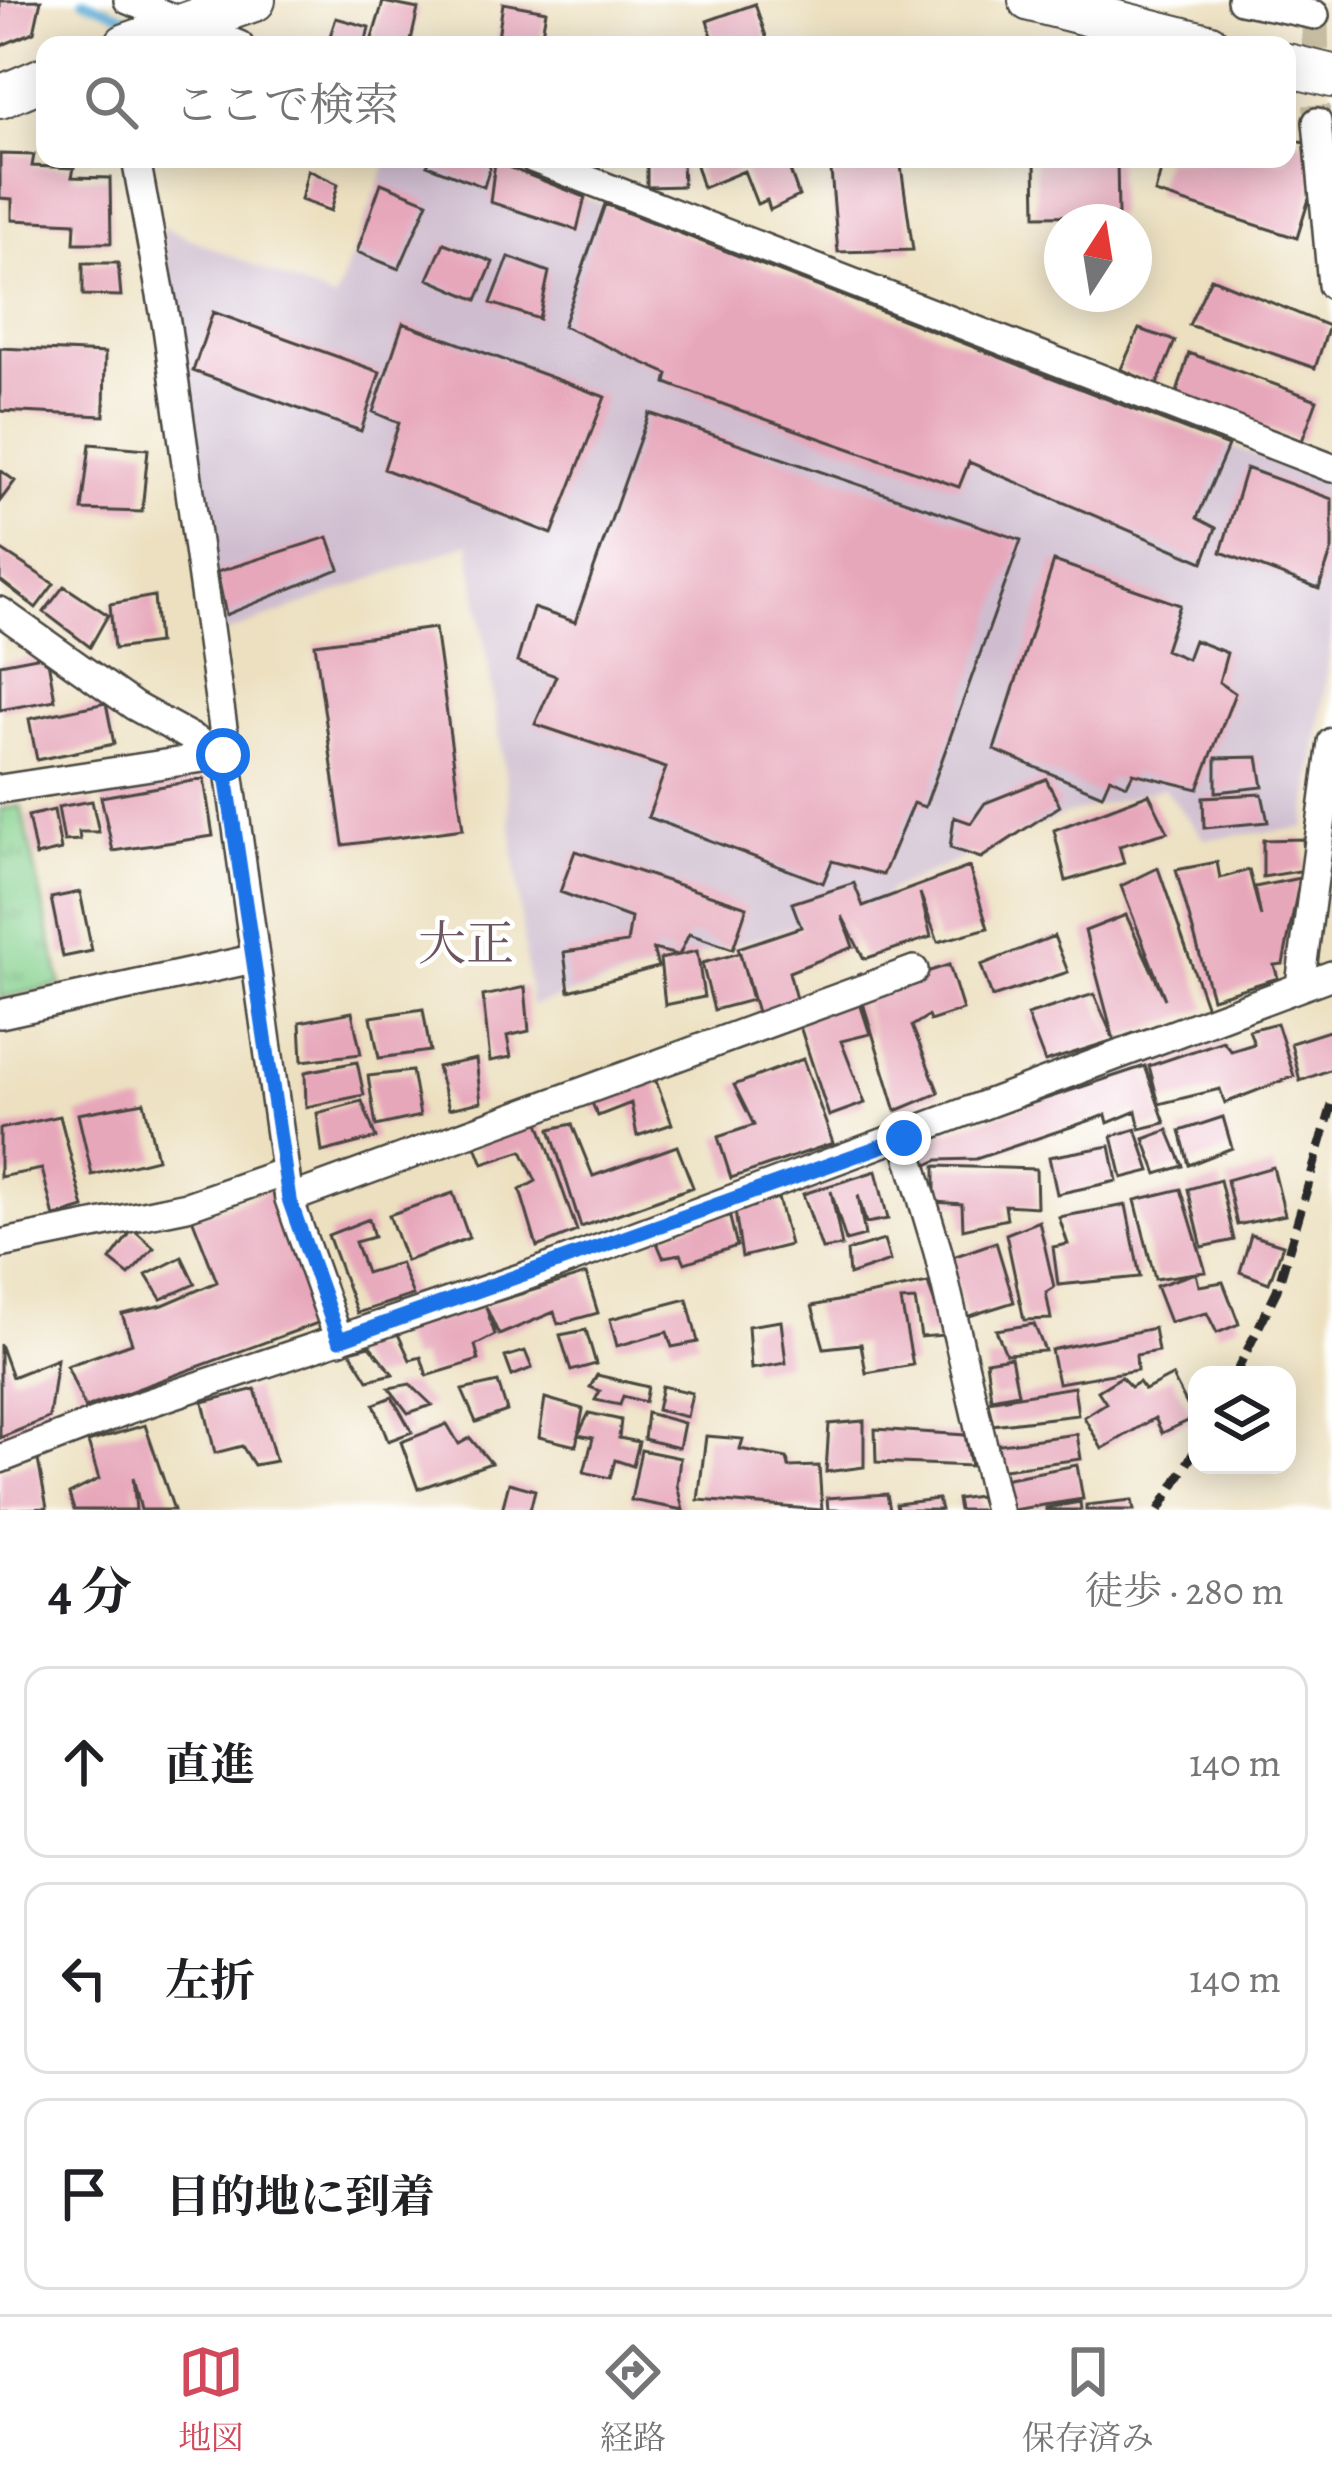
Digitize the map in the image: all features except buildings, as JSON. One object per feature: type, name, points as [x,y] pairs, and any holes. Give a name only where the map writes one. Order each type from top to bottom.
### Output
[{"type":"highway","points":[[149,36],[254,0]]},
{"type":"highway","points":[[1030,0],[1172,36]]},
{"type":"highway","points":[[1296,67],[1332,76]]},
{"type":"highway","points":[[0,97],[36,82]]},
{"type":"street","points":[[128,0],[218,36]]},
{"type":"street","points":[[1241,0],[1316,13]]},
{"type":"street","points":[[1317,122],[1332,285]]},
{"type":"street","points":[[138,168],[167,328],[223,755],[287,1186],[339,1340]]},
{"type":"street","points":[[558,168],[1332,468]]},
{"type":"street","points":[[0,611],[134,706],[223,755]]},
{"type":"street","points":[[1300,985],[1332,742]]},
{"type":"street","points":[[0,789],[223,755]]},
{"type":"street","points":[[0,1014],[254,959]]},
{"type":"street","points":[[0,1244],[287,1186],[914,970]]},
{"type":"street","points":[[0,1459],[904,1138],[1332,974]]},
{"type":"street","points":[[904,1138],[938,1252],[998,1510]]},
{"type":"shaded area","points":[[385,168],[507,168],[1332,485],[1332,636],[1305,828],[1204,839],[1164,788],[1062,816],[891,889],[882,900],[531,1006],[504,765],[469,543],[221,635],[161,226],[335,300]]},
{"type":"green space","points":[[21,806],[61,985],[0,998],[0,809]]},
{"type":"waterway","points":[[83,0],[145,24]]},
{"type":"waterway","points":[[526,168],[531,170]]},
{"type":"tunnel","points":[[1315,23],[1317,122]]},
{"type":"railway","points":[[1239,1366],[1277,1290],[1332,1105]]},
{"type":"railway","points":[[1159,1510],[1188,1462]]},
{"type":"district","name":"大正","points":[[466,944]]},
{"type":"route","points":[[223,755],[289,1199],[339,1340],[904,1138]]}]
